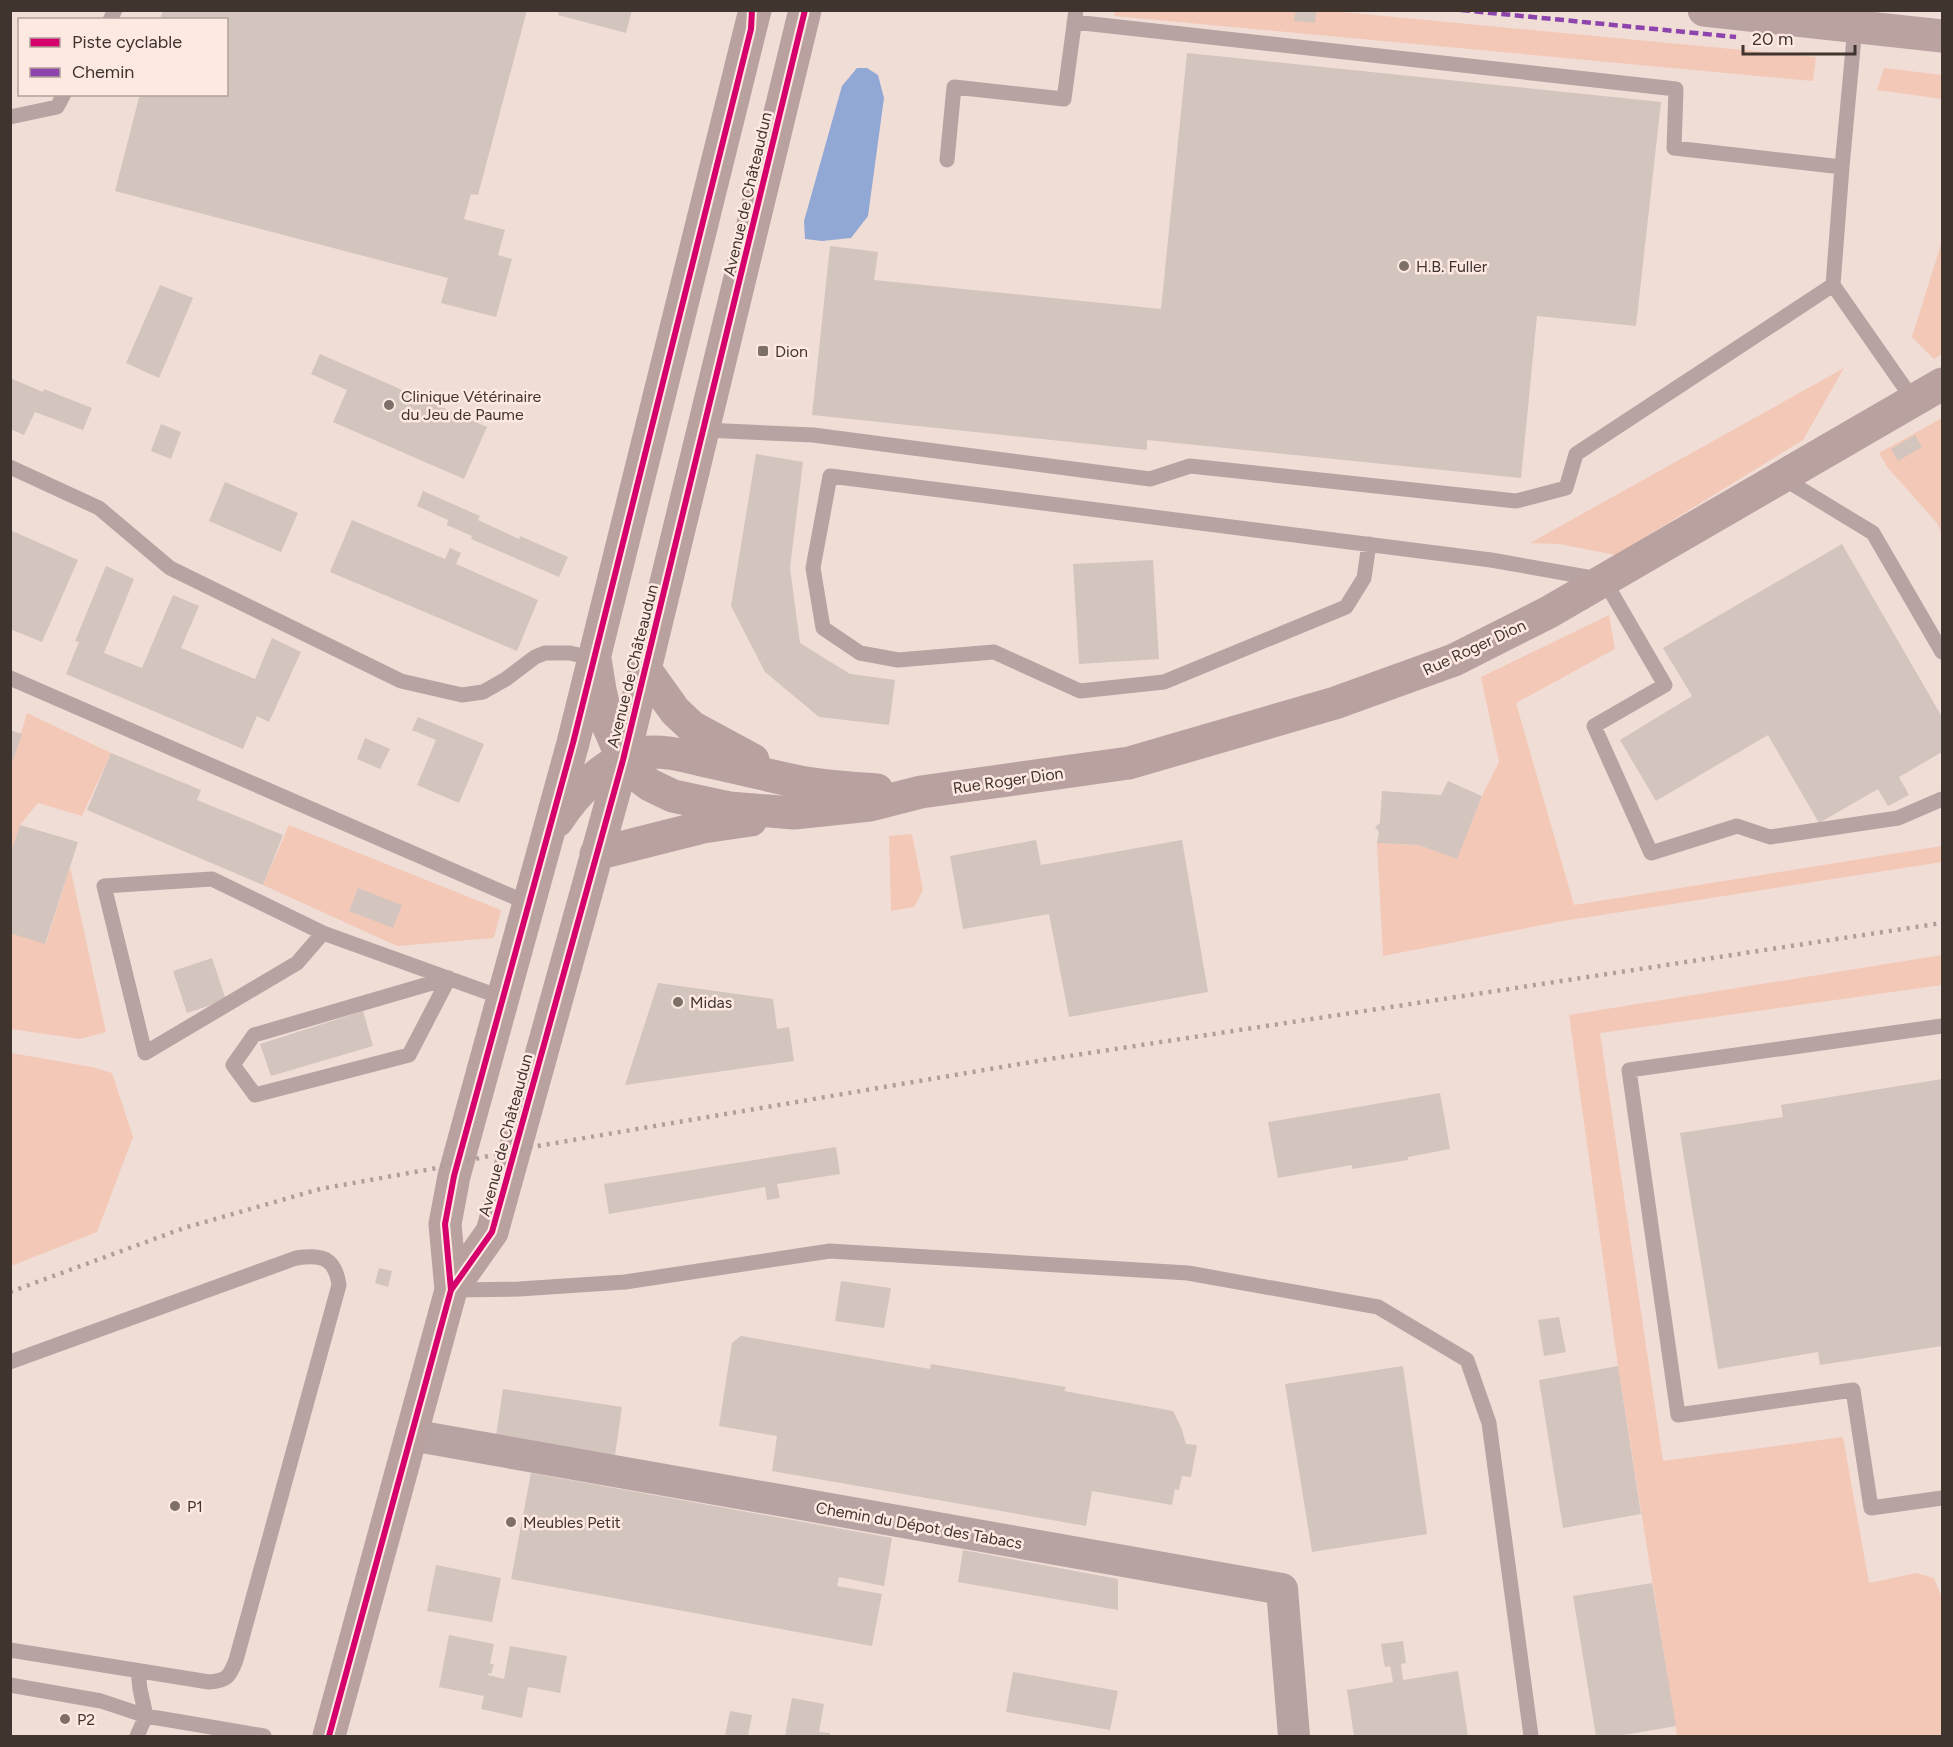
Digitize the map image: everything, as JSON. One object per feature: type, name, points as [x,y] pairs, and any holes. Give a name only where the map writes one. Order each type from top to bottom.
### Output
[{"type":"main road","points":[[329,1737],[451,1290],[445,1224],[462,1145],[550,831],[595,659],[755,10]]},
{"type":"main road","points":[[1704,10],[1942,36]]},
{"type":"main road","name":"Avenue de Châteaudun","points":[[451,1290],[492,1232],[623,760],[808,18]]},
{"type":"main road","name":"Rue Roger Dion","points":[[550,831],[569,802],[592,779],[623,760],[640,753],[658,752],[685,756],[796,797],[921,792],[1129,762],[1335,703],[1454,660],[1549,612],[1942,384]]},
{"type":"main road","points":[[595,659],[608,725],[623,760]]},
{"type":"main road","points":[[645,669],[675,711],[692,727],[738,753],[796,797]]},
{"type":"main road","points":[[596,854],[703,827],[796,797]]},
{"type":"street","name":"Chemin du Dépot des Tabacs","points":[[411,1435],[1282,1589],[1294,1737]]},
{"type":"lane","points":[[948,160],[954,87],[1064,99],[1075,16],[1676,89],[1674,148],[1842,167]]},
{"type":"lane","points":[[1855,27],[1833,285],[1914,401]]},
{"type":"lane","points":[[10,117],[57,107],[63,96]]},
{"type":"lane","points":[[704,430],[813,435],[1150,479],[1190,466],[1516,501],[1566,488],[1576,454],[1833,285]]},
{"type":"lane","points":[[10,467],[99,508],[170,568],[401,681],[462,694],[483,692],[506,679],[535,657],[545,653],[570,653],[595,659]]},
{"type":"lane","points":[[1369,544],[1364,578],[1346,607],[1164,682],[1080,691],[994,652],[898,660],[860,653],[823,628],[813,568],[830,476],[1369,544],[1491,560],[1604,580],[1665,685],[1594,726],[1651,853],[1737,826],[1770,837],[1898,818],[1942,799]]},
{"type":"lane","points":[[1781,477],[1872,533],[1942,652]]},
{"type":"lane","points":[[10,678],[530,904]]},
{"type":"lane","points":[[323,933],[297,963],[146,1053],[104,886],[212,879],[323,933],[503,998]]},
{"type":"lane","points":[[448,978],[409,1055],[255,1095],[233,1065],[254,1035],[448,978]]},
{"type":"lane","points":[[1942,1026],[1629,1070],[1678,1415],[1853,1390],[1870,1508],[1942,1498]]},
{"type":"lane","points":[[451,1290],[519,1289],[626,1282],[830,1251],[1188,1274],[1378,1307],[1467,1360],[1489,1423],[1531,1737]]},
{"type":"lane","points":[[10,1362],[296,1258],[314,1256],[330,1262],[337,1271],[339,1285],[230,1675],[220,1681],[209,1682],[10,1650]]},
{"type":"lane","points":[[137,1737],[146,1716],[138,1671]]},
{"type":"lane","points":[[10,1685],[101,1701],[146,1716],[264,1737]]},
{"type":"shaded area","points":[[1115,10],[1332,11],[1816,57],[1813,81],[1114,16]]},
{"type":"shaded area","points":[[1884,68],[1942,75],[1942,99],[1877,90]]},
{"type":"shaded area","points":[[1942,241],[1942,354],[1934,359],[1912,337]]},
{"type":"shaded area","points":[[1844,368],[1803,440],[1616,555],[1559,544],[1530,543]]},
{"type":"shaded area","points":[[1942,418],[1942,533],[1937,523],[1888,468],[1879,453]]},
{"type":"shaded area","points":[[1609,615],[1615,649],[1516,703],[1574,905],[1942,846],[1942,862],[1563,921],[1383,956],[1377,843],[1419,845],[1457,858],[1482,796],[1499,762],[1481,677]]},
{"type":"shaded area","points":[[27,713],[111,753],[82,816],[38,803],[20,825],[11,855],[11,768]]},
{"type":"shaded area","points":[[289,825],[501,910],[494,938],[397,946],[263,885]]},
{"type":"shaded area","points":[[912,834],[923,890],[914,907],[891,911],[889,836]]},
{"type":"shaded area","points":[[70,867],[106,1032],[80,1039],[11,1029],[11,933],[46,943]]},
{"type":"shaded area","points":[[1942,955],[1942,985],[1600,1033],[1663,1461],[1843,1437],[1869,1583],[1916,1573],[1934,1578],[1942,1599],[1942,1736],[1677,1736],[1618,1366],[1569,1015]]},
{"type":"shaded area","points":[[11,1053],[92,1067],[112,1073],[133,1137],[97,1232],[11,1266]]},
{"type":"water","points":[[857,68],[867,68],[878,75],[884,98],[868,216],[851,238],[822,241],[805,239],[804,221],[842,86]]},
{"type":"building","points":[[163,10],[527,10],[478,195],[471,194],[464,219],[505,230],[498,255],[512,259],[496,317],[441,303],[448,278],[115,191],[139,96],[228,96],[228,18],[161,18]]},
{"type":"building","points":[[559,10],[632,10],[626,33],[558,15]]},
{"type":"building","points":[[1296,10],[1316,11],[1315,23],[1294,21]]},
{"type":"building","name":"H.B. Fuller","points":[[1187,53],[1661,102],[1636,326],[1537,316],[1521,478],[1147,440],[1147,450],[812,415],[830,246],[878,252],[874,280],[1161,309]]},
{"type":"building","points":[[160,285],[193,298],[159,378],[126,363]]},
{"type":"building","name":"Clinique Vétérinaire du Jeu de Paume","points":[[320,354],[487,427],[464,479],[333,422],[347,390],[311,374]]},
{"type":"building","points":[[10,378],[43,392],[44,389],[92,408],[83,430],[35,412],[24,435],[10,429]]},
{"type":"building","points":[[161,424],[181,432],[171,459],[151,451]]},
{"type":"building","points":[[1915,435],[1922,447],[1898,461],[1891,449]]},
{"type":"building","points":[[756,454],[803,462],[790,568],[800,643],[850,674],[895,680],[889,725],[819,717],[765,672],[731,606]]},
{"type":"building","points":[[225,482],[298,513],[281,552],[209,521]]},
{"type":"building","points":[[423,491],[480,516],[478,520],[519,539],[520,536],[568,557],[559,577],[471,539],[472,536],[447,525],[448,520],[417,506]]},
{"type":"building","points":[[352,520],[445,559],[450,548],[461,553],[456,564],[538,600],[517,651],[330,572]]},
{"type":"building","points":[[10,530],[78,560],[42,642],[10,629]]},
{"type":"building","points":[[1842,544],[1942,717],[1942,752],[1899,777],[1909,795],[1888,806],[1878,789],[1819,823],[1768,735],[1656,801],[1620,740],[1692,696],[1663,648]]},
{"type":"building","points":[[1153,560],[1159,659],[1079,664],[1073,564]]},
{"type":"building","points":[[106,566],[134,579],[104,653],[142,668],[173,595],[199,606],[181,648],[255,679],[272,638],[301,652],[269,722],[257,716],[243,749],[66,674],[79,642],[75,641]]},
{"type":"building","points":[[418,717],[484,744],[459,803],[417,785],[436,740],[412,730]]},
{"type":"building","points":[[10,730],[22,734],[11,766],[10,766]]},
{"type":"building","points":[[365,738],[390,749],[380,769],[357,759]]},
{"type":"building","points":[[111,753],[201,790],[197,800],[283,835],[263,885],[87,810]]},
{"type":"building","points":[[1448,781],[1482,796],[1457,859],[1419,845],[1377,843],[1379,832],[1375,827],[1380,823],[1382,791],[1441,795]]},
{"type":"building","points":[[20,825],[78,842],[45,944],[10,933],[10,855]]},
{"type":"building","points":[[1036,840],[1041,865],[1182,840],[1208,992],[1069,1017],[1049,914],[963,929],[950,856]]},
{"type":"building","points":[[358,888],[402,905],[393,928],[349,911]]},
{"type":"building","points":[[212,958],[226,1000],[187,1013],[173,971]]},
{"type":"building","points":[[658,983],[773,999],[777,1029],[789,1027],[794,1061],[625,1085]]},
{"type":"building","points":[[363,1011],[373,1046],[271,1076],[260,1044]]},
{"type":"building","points":[[1942,1079],[1942,1346],[1820,1365],[1818,1352],[1718,1369],[1680,1133],[1783,1117],[1781,1105]]},
{"type":"building","points":[[1440,1093],[1450,1149],[1408,1157],[1408,1160],[1352,1169],[1352,1165],[1278,1178],[1268,1122]]},
{"type":"building","points":[[836,1147],[840,1174],[777,1184],[780,1198],[767,1200],[765,1187],[609,1214],[604,1184]]},
{"type":"building","points":[[379,1268],[392,1271],[388,1287],[375,1283]]},
{"type":"building","points":[[841,1281],[891,1288],[884,1328],[835,1321]]},
{"type":"building","points":[[1559,1317],[1566,1352],[1544,1356],[1538,1320]]},
{"type":"building","points":[[741,1336],[930,1369],[931,1364],[1066,1387],[1064,1391],[1173,1411],[1186,1444],[1197,1445],[1191,1477],[1182,1476],[1179,1490],[1175,1489],[1172,1505],[1092,1491],[1086,1526],[772,1471],[777,1436],[719,1426],[732,1343]]},
{"type":"building","points":[[1403,1366],[1427,1534],[1312,1552],[1285,1384]]},
{"type":"building","points":[[1618,1366],[1641,1514],[1563,1528],[1539,1380]]},
{"type":"building","points":[[503,1389],[622,1407],[615,1455],[496,1436]]},
{"type":"building","points":[[531,1473],[892,1538],[884,1586],[839,1577],[837,1586],[882,1594],[872,1646],[511,1579]]},
{"type":"building","points":[[963,1550],[1118,1579],[1118,1610],[958,1582]]},
{"type":"building","points":[[436,1565],[501,1578],[492,1622],[427,1611]]},
{"type":"building","points":[[1652,1583],[1676,1726],[1618,1736],[1596,1736],[1573,1596]]},
{"type":"building","points":[[449,1635],[494,1644],[490,1664],[494,1664],[491,1674],[488,1673],[488,1675],[504,1679],[510,1646],[567,1656],[560,1693],[528,1687],[522,1718],[481,1709],[484,1696],[439,1687]]},
{"type":"building","points":[[1403,1641],[1406,1663],[1401,1664],[1403,1680],[1458,1671],[1468,1736],[1354,1736],[1347,1690],[1393,1682],[1390,1666],[1385,1667],[1381,1644]]},
{"type":"building","points":[[1013,1672],[1118,1691],[1110,1730],[1006,1712]]},
{"type":"building","points":[[792,1698],[824,1704],[819,1732],[830,1733],[830,1736],[785,1736]]},
{"type":"building","points":[[730,1711],[752,1715],[748,1736],[725,1736]]},
{"type":"railway","points":[[10,1292],[184,1228],[320,1189],[437,1168],[514,1150],[1043,1060],[1942,923]]},
{"type":"marked path","points":[[1461,10],[1736,37]]},
{"type":"cycle path","points":[[451,1290],[445,1224],[454,1176],[573,743],[751,29],[752,10]]},
{"type":"cycle path","points":[[329,1736],[451,1290],[492,1232],[623,760],[805,10]]},
{"type":"place","name":"H.B. Fuller","points":[[1404,266]]},
{"type":"place","name":"Dion","points":[[763,351]]},
{"type":"place","name":"Clinique Vétérinaire du Jeu de Paume","points":[[389,405]]},
{"type":"place","name":"Midas","points":[[678,1002]]},
{"type":"place","name":"P1","points":[[175,1506]]},
{"type":"place","name":"Meubles Petit","points":[[511,1522]]},
{"type":"place","name":"P2","points":[[65,1719]]}]
